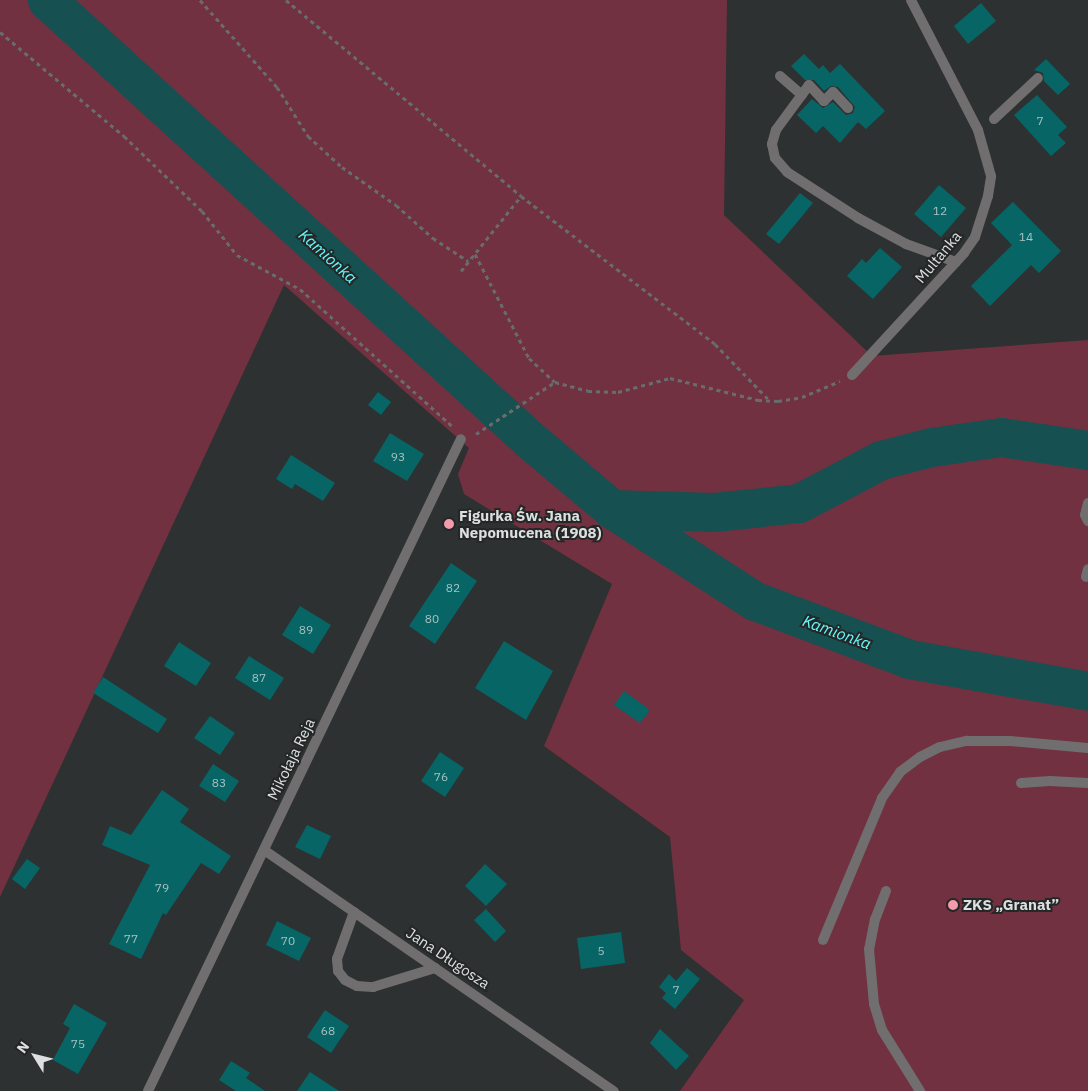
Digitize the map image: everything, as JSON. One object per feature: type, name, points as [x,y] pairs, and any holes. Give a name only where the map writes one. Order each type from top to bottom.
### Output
[{"type":"street","name":"Multanka","points":[[852,375],[956,262],[975,237],[988,196],[990,176],[978,130],[966,101],[911,0]]},
{"type":"street","points":[[780,76],[802,95]]},
{"type":"street","points":[[994,119],[1038,78]]},
{"type":"street","points":[[848,108],[833,92],[824,101],[809,85],[776,130],[772,144],[775,158],[787,172],[898,239],[956,262]]},
{"type":"street","name":"Mikołaja Reja","points":[[148,1091],[461,439]]},
{"type":"street","points":[[1088,502],[1085,515],[1088,521]]},
{"type":"street","points":[[823,940],[882,798],[900,772],[920,757],[940,747],[967,741],[1010,741],[1088,748]]},
{"type":"street","points":[[1021,783],[1050,781],[1088,783]]},
{"type":"street","name":"Jana Długosza","points":[[264,850],[614,1091]]},
{"type":"street","points":[[886,892],[871,934],[874,1004],[886,1037],[920,1091]]},
{"type":"street","points":[[354,912],[337,960],[338,971],[345,980],[357,986],[373,987],[435,968]]},
{"type":"path","points":[[200,0],[277,87],[308,136],[342,167],[396,204],[433,238],[468,261]]},
{"type":"path","points":[[286,0],[521,196],[715,344],[770,401]]},
{"type":"path","points":[[0,32],[124,136],[202,211],[237,255],[300,289],[451,424],[461,439]]},
{"type":"path","points":[[460,271],[521,196]]},
{"type":"path","points":[[475,254],[529,358],[555,382],[588,391],[618,392],[670,378],[770,401],[802,398],[852,375]]},
{"type":"path","points":[[474,435],[555,382]]},
{"type":"shaded area","points":[[0,0],[727,0],[724,215],[872,356],[1088,340],[1088,1091],[680,1091],[744,1000],[681,950],[670,837],[544,746],[612,584],[464,494],[458,474],[469,448],[284,285],[0,897]]},
{"type":"building","points":[[981,3],[996,21],[968,44],[954,26]]},
{"type":"building","points":[[804,54],[819,69],[823,65],[830,73],[840,64],[885,111],[866,129],[858,122],[840,143],[823,126],[816,133],[797,115],[812,99],[823,108],[833,102],[846,115],[853,113],[855,107],[838,87],[831,86],[824,91],[814,80],[805,80],[791,66]]},
{"type":"building","points":[[1046,59],[1070,84],[1058,95],[1044,81],[1043,73],[1034,70]]},
{"type":"building","points":[[1037,95],[1067,127],[1058,135],[1066,143],[1051,156],[1014,115]]},
{"type":"building","points":[[939,185],[966,208],[941,237],[914,214]]},
{"type":"building","points":[[800,193],[813,203],[779,244],[766,234]]},
{"type":"building","points":[[1013,202],[1061,251],[1039,273],[1031,265],[990,306],[971,286],[1012,245],[991,223]]},
{"type":"building","points":[[880,248],[902,267],[873,299],[847,276],[862,259],[866,263]]},
{"type":"building","points":[[378,392],[391,402],[381,415],[368,405]]},
{"type":"building","points":[[390,433],[424,454],[407,481],[373,461]]},
{"type":"building","points":[[291,455],[335,483],[323,501],[295,484],[292,489],[276,479]]},
{"type":"building","points":[[451,563],[477,581],[435,644],[409,626]]},
{"type":"building","points":[[300,606],[331,625],[313,654],[282,635]]},
{"type":"building","points":[[504,641],[553,671],[526,720],[475,688]]},
{"type":"building","points":[[179,642],[211,663],[196,686],[164,666]]},
{"type":"building","points":[[249,656],[284,678],[270,700],[235,678]]},
{"type":"building","points":[[103,677],[167,719],[158,733],[93,693]]},
{"type":"building","points":[[624,691],[650,710],[640,723],[614,705]]},
{"type":"building","points":[[210,716],[235,733],[220,755],[194,738]]},
{"type":"building","points":[[440,752],[464,768],[445,797],[421,781]]},
{"type":"building","points":[[213,764],[239,781],[225,802],[199,786]]},
{"type":"building","points":[[162,790],[189,809],[180,822],[231,856],[219,874],[201,863],[166,915],[163,913],[141,959],[109,944],[150,865],[102,845],[110,826],[131,835]]},
{"type":"building","points":[[307,825],[331,836],[320,859],[295,847]]},
{"type":"building","points":[[27,859],[40,868],[25,889],[12,879]]},
{"type":"building","points":[[485,864],[507,884],[486,906],[465,886]]},
{"type":"building","points":[[486,909],[506,931],[495,942],[474,920]]},
{"type":"building","points":[[277,921],[311,938],[299,961],[266,945]]},
{"type":"building","points":[[621,932],[625,963],[581,969],[577,938]]},
{"type":"building","points":[[687,968],[700,979],[675,1009],[662,998],[666,993],[659,987],[669,974],[676,981]]},
{"type":"building","points":[[74,1004],[107,1023],[78,1074],[53,1060],[70,1028],[63,1024]]},
{"type":"building","points":[[325,1010],[349,1026],[331,1053],[307,1037]]},
{"type":"building","points":[[660,1029],[689,1056],[676,1070],[650,1043]]},
{"type":"building","points":[[231,1061],[250,1073],[246,1078],[265,1091],[236,1091],[219,1080]]},
{"type":"building","points":[[310,1072],[339,1091],[297,1091]]},
{"type":"waterway","name":"Kamionka","points":[[47,0],[530,440],[612,509],[714,512],[799,503],[881,460],[931,447],[1001,437],[1088,450]]},
{"type":"waterway","name":"Kamionka","points":[[612,509],[755,601],[909,659],[1088,691]]},
{"type":"place","name":"Figurka Św. Jana Nepomucena (1908)","points":[[449,524]]},
{"type":"place","name":"ZKS „Granat”","points":[[953,905]]}]
